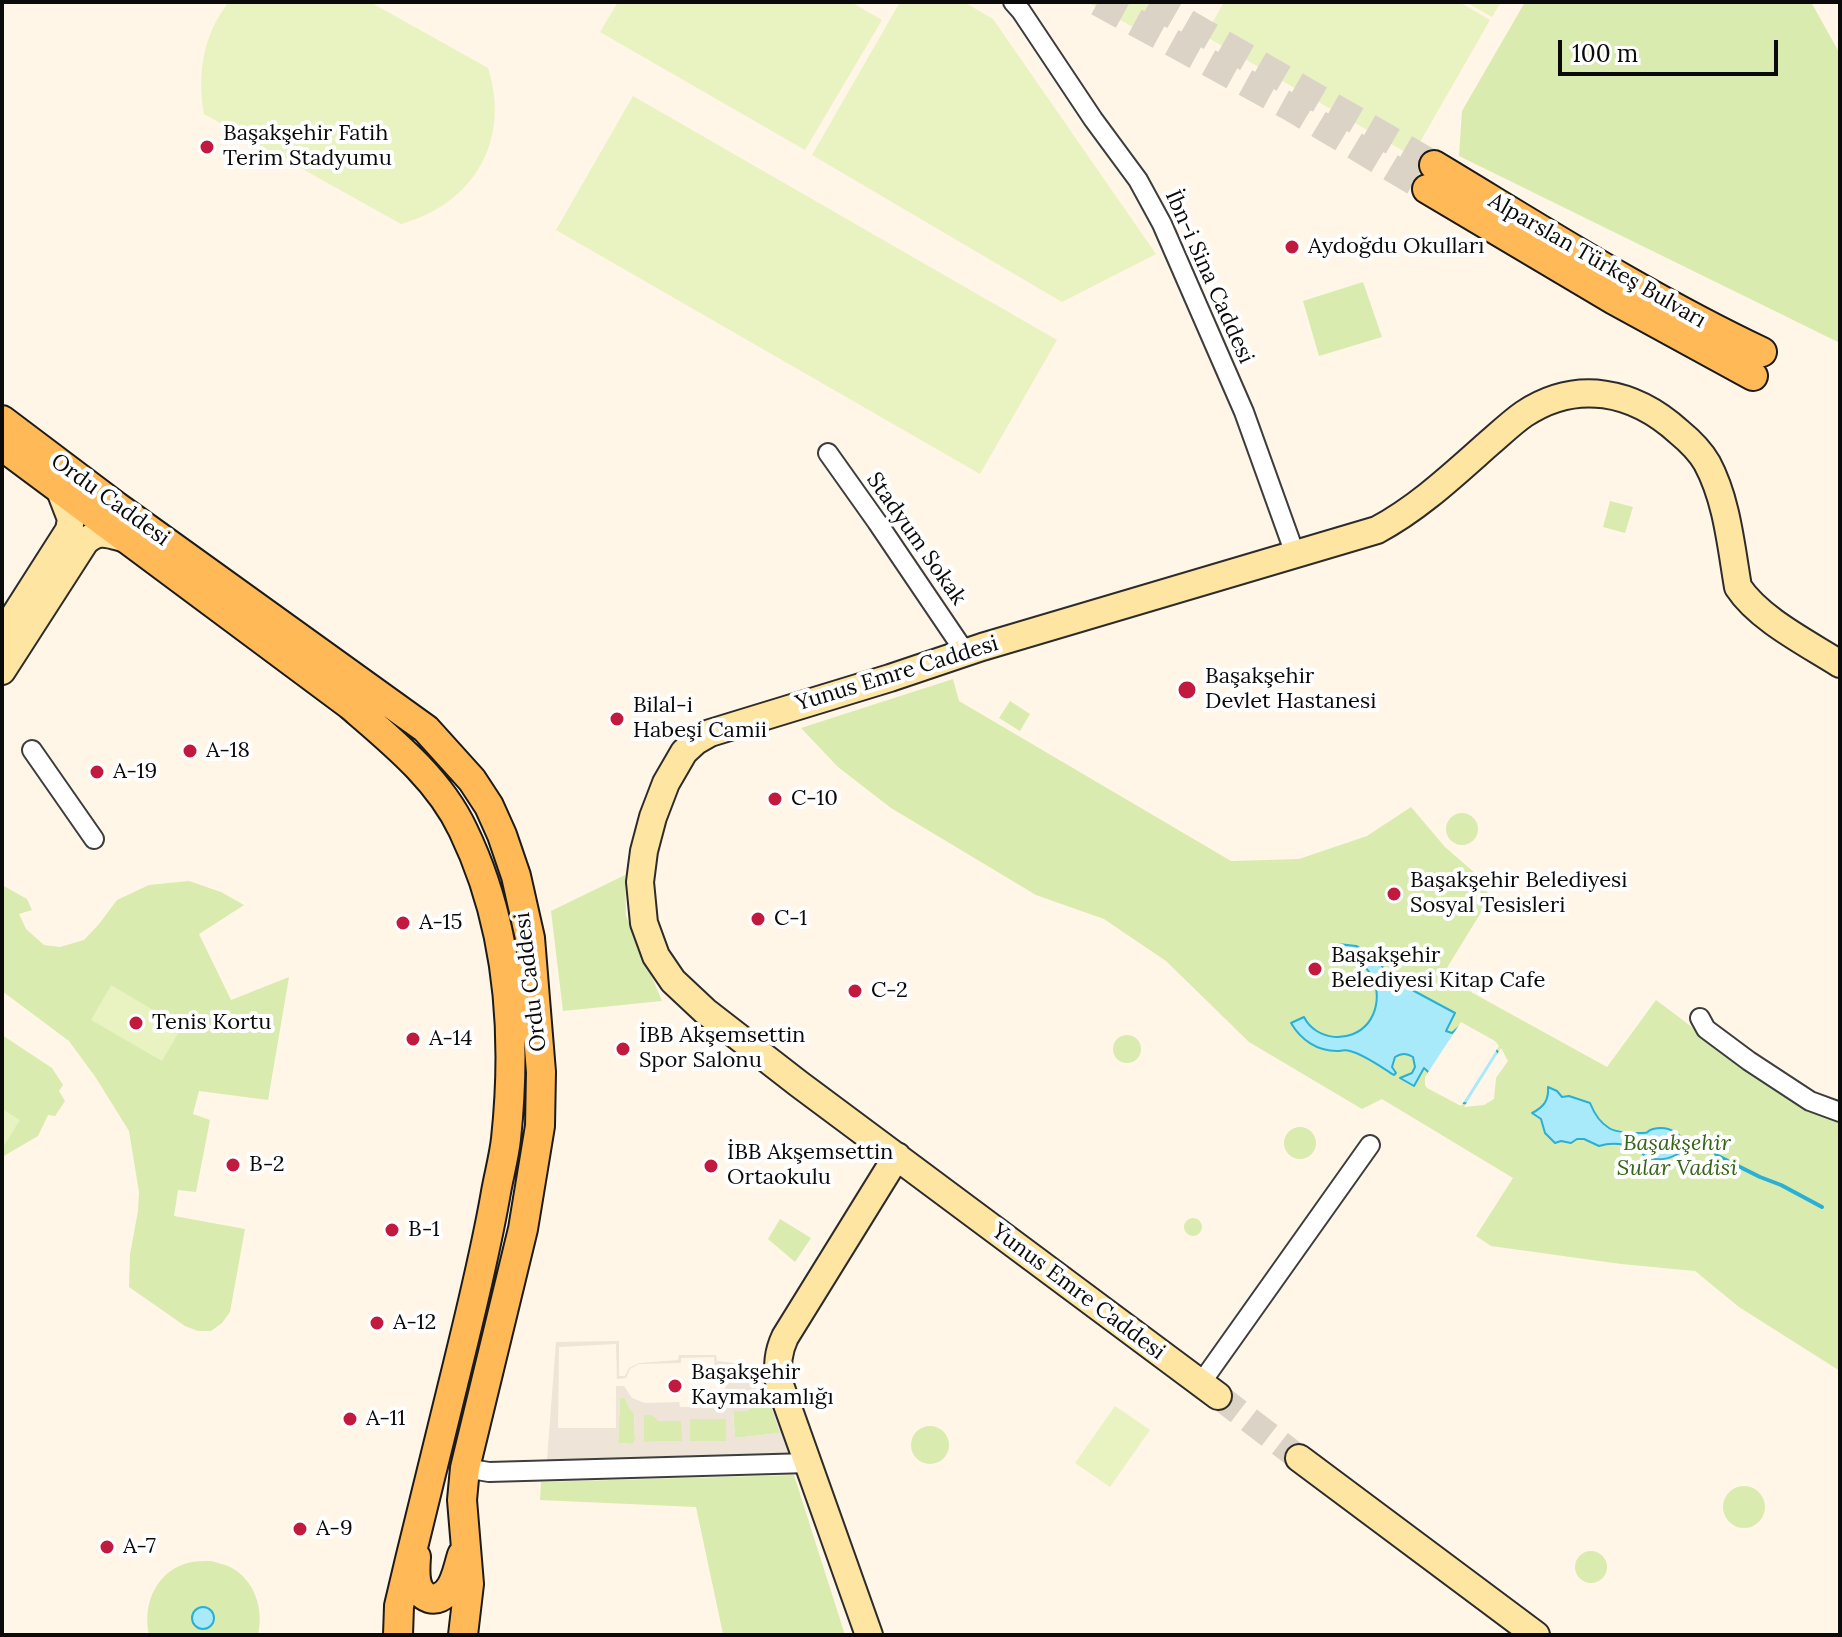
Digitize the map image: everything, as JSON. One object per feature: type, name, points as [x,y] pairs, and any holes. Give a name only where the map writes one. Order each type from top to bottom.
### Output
[{"type":"main road","name":"Alparslan Türkeş Bulvarı","points":[[1430,177],[1614,300],[1677,336],[1757,364]]},
{"type":"main road","name":"Ordu Caddesi","points":[[2,420],[426,729],[472,780],[489,806],[502,835],[516,876],[530,938],[541,1072],[540,1126],[523,1229],[465,1468],[462,1500],[469,1584],[463,1635]]},
{"type":"main road","name":"Ordu Caddesi","points":[[2,446],[350,705],[426,775],[463,829],[477,863],[494,915],[509,998],[510,1067],[506,1140],[486,1251],[399,1606],[398,1635]]},
{"type":"main road","points":[[420,1517],[416,1581],[421,1593],[428,1598],[437,1599],[446,1594],[465,1546]]},
{"type":"street","name":"İbn-i Sina Caddesi","points":[[1013,2],[1138,180],[1162,224],[1244,412],[1295,554]]},
{"type":"street","name":"Yunus Emre Caddesi","points":[[1209,1389],[752,1048],[673,981],[656,956],[644,923],[640,882],[653,817],[666,783],[684,752],[710,733],[965,652],[1377,530],[1420,503],[1523,415],[1546,401],[1571,394],[1596,393],[1636,402],[1653,411],[1691,442],[1707,463],[1720,496],[1738,587],[1745,598],[1762,613],[1840,664]]},
{"type":"street","name":"Stadyum Sokak","points":[[828,453],[965,652]]},
{"type":"street","points":[[2,635],[69,530],[71,519],[59,488]]},
{"type":"street","points":[[2,671],[92,534],[104,533],[127,539]]},
{"type":"street","points":[[32,750],[94,839]]},
{"type":"street","points":[[1700,1018],[1706,1029],[1749,1061],[1810,1101],[1840,1112]]},
{"type":"street","points":[[1209,1389],[1370,1145]]},
{"type":"street","points":[[869,1635],[779,1382],[777,1365],[779,1349],[897,1156]]},
{"type":"street","points":[[1299,1458],[1536,1635]]},
{"type":"street","points":[[465,1468],[489,1472],[809,1463]]},
{"type":"green space","points":[[229,2],[370,2],[488,68],[494,95],[490,144],[467,185],[427,215],[401,224],[204,114],[201,84],[204,55],[213,27]]},
{"type":"green space","points":[[618,2],[851,2],[882,20],[805,150],[600,32]]},
{"type":"green space","points":[[900,2],[964,2],[993,19],[1156,254],[1062,302],[812,155]]},
{"type":"green space","points":[[1087,2],[1177,2],[1155,39]]},
{"type":"green space","points":[[1224,2],[1459,2],[1490,20],[1412,156],[1205,36]]},
{"type":"green space","points":[[1466,2],[1501,2],[1492,17]]},
{"type":"green space","points":[[1525,2],[1811,2],[1840,54],[1840,343],[1459,156],[1462,111]]},
{"type":"green space","points":[[633,96],[1057,340],[980,474],[556,230]]},
{"type":"green space","points":[[1363,282],[1382,337],[1319,356],[1303,301]]},
{"type":"green space","points":[[1610,501],[1633,507],[1625,533],[1603,527]]},
{"type":"green space","name":"Başakşehir Sular Vadisi","points":[[953,679],[959,701],[1231,861],[1299,859],[1367,836],[1411,807],[1445,847],[1475,873],[1491,896],[1442,976],[1607,1067],[1656,1000],[1767,1083],[1840,1123],[1840,1371],[1739,1307],[1695,1271],[1491,1246],[1476,1236],[1513,1178],[1382,1099],[1362,1109],[1249,1042],[1166,961],[1104,919],[1036,895],[891,808],[838,767],[801,728]]},
{"type":"green space","points":[[1010,701],[1030,714],[1020,731],[999,718]]},
{"type":"green space","points":[[1462,813],[1473,818],[1478,829],[1473,840],[1462,845],[1451,840],[1446,829],[1451,818]]},
{"type":"green space","points":[[625,875],[626,916],[662,1001],[563,1011],[551,911]]},
{"type":"green space","points":[[189,881],[221,892],[244,905],[199,934],[231,1000],[289,977],[268,1100],[199,1091],[193,1114],[210,1120],[196,1192],[178,1190],[174,1216],[245,1229],[230,1312],[211,1331],[198,1331],[185,1326],[129,1287],[130,1254],[139,1192],[129,1131],[69,1041],[2,991],[2,885],[27,899],[32,910],[19,914],[26,929],[44,945],[60,947],[84,940],[117,900],[149,885]]},
{"type":"green space","name":"Tenis Kortu","points":[[111,985],[182,1027],[162,1061],[91,1020]]},
{"type":"green space","points":[[2,1035],[52,1068],[63,1085],[59,1091],[65,1101],[55,1116],[48,1115],[38,1136],[2,1157]]},
{"type":"green space","points":[[1127,1035],[1137,1039],[1141,1049],[1137,1059],[1127,1063],[1117,1059],[1113,1049],[1117,1039]]},
{"type":"green space","points":[[2,1109],[20,1120],[2,1149]]},
{"type":"green space","points":[[1300,1127],[1312,1131],[1316,1143],[1312,1155],[1300,1159],[1288,1155],[1284,1143],[1288,1131]]},
{"type":"green space","points":[[1193,1218],[1202,1227],[1193,1236],[1184,1227]]},
{"type":"green space","points":[[780,1219],[811,1238],[795,1262],[768,1239]]},
{"type":"green space","points":[[768,1397],[780,1433],[735,1438],[733,1410],[750,1408]]},
{"type":"green space","points":[[620,1398],[625,1398],[634,1413],[633,1444],[618,1443]]},
{"type":"green space","points":[[1115,1406],[1150,1430],[1110,1487],[1075,1463]]},
{"type":"green space","points":[[644,1415],[653,1415],[659,1421],[682,1421],[682,1441],[644,1442]]},
{"type":"green space","points":[[690,1419],[726,1419],[726,1441],[690,1441]]},
{"type":"green space","points":[[930,1426],[943,1432],[949,1445],[943,1458],[930,1464],[917,1458],[911,1445],[917,1432]]},
{"type":"green space","points":[[794,1475],[845,1635],[715,1635],[723,1634],[696,1507],[540,1500],[541,1482]]},
{"type":"green space","points":[[1744,1486],[1759,1492],[1765,1507],[1759,1522],[1744,1528],[1729,1522],[1723,1507],[1729,1492]]},
{"type":"green space","points":[[1591,1551],[1603,1555],[1607,1567],[1603,1579],[1591,1583],[1579,1579],[1575,1567],[1579,1555]]},
{"type":"green space","points":[[211,1561],[228,1566],[246,1579],[258,1605],[258,1635],[149,1635],[150,1600],[161,1580],[180,1566]]},
{"type":"shaded area","points":[[619,1341],[619,1376],[625,1376],[629,1368],[639,1363],[678,1360],[679,1355],[716,1355],[717,1361],[742,1364],[755,1377],[774,1388],[798,1454],[547,1460],[556,1342]],"holes":[[[616,1344],[617,1379],[626,1378],[630,1369],[639,1364],[681,1363],[681,1358],[714,1357],[715,1371],[725,1371],[725,1390],[716,1391],[716,1406],[680,1407],[679,1402],[645,1403],[632,1398],[624,1386],[616,1386],[616,1428],[558,1428],[559,1347]],[[767,1397],[780,1433],[735,1438],[733,1411],[747,1411]],[[620,1398],[625,1398],[634,1413],[635,1440],[633,1444],[618,1443]],[[644,1415],[653,1415],[659,1421],[681,1421],[682,1441],[644,1442]],[[690,1419],[726,1419],[726,1441],[690,1441]]]},
{"type":"water","points":[[1338,944],[1356,946],[1369,953],[1390,978],[1455,1013],[1446,1031],[1452,1033],[1460,1026],[1485,1040],[1500,1055],[1504,1061],[1468,1104],[1460,1102],[1424,1068],[1414,1086],[1400,1078],[1412,1073],[1415,1067],[1411,1056],[1404,1054],[1395,1057],[1392,1067],[1396,1073],[1394,1075],[1356,1053],[1316,1047],[1295,1029],[1291,1023],[1304,1017],[1317,1031],[1343,1037],[1361,1030],[1373,1015],[1377,996],[1372,977],[1360,964],[1338,960]]},
{"type":"water","points":[[1548,1087],[1562,1097],[1569,1096],[1590,1103],[1595,1114],[1612,1130],[1641,1133],[1659,1128],[1675,1132],[1682,1140],[1683,1151],[1670,1158],[1657,1159],[1647,1158],[1631,1147],[1619,1144],[1599,1146],[1584,1139],[1555,1143],[1545,1133],[1541,1119],[1532,1113],[1545,1103]]},
{"type":"water","points":[[203,1607],[211,1610],[214,1618],[211,1626],[203,1629],[195,1626],[192,1618],[195,1610]]},
{"type":"pier","points":[[1461,1022],[1499,1046],[1461,1106],[1427,1088],[1425,1077]]},
{"type":"pier","points":[[1501,1048],[1508,1061],[1496,1078],[1494,1099],[1484,1105],[1464,1107]]},
{"type":"waterway","points":[[1716,1155],[1822,1207]]},
{"type":"tunnel","points":[[1098,2],[1292,108],[1427,189]]},
{"type":"tunnel","points":[[1150,2],[1434,165]]},
{"type":"tunnel","points":[[1218,1396],[1299,1458]]},
{"type":"place","name":"Başakşehir Fatih Terim Stadyumu","points":[[207,147]]},
{"type":"place","name":"Aydoğdu Okulları","points":[[1292,247]]},
{"type":"place","name":"Başakşehir Devlet Hastanesi","points":[[1187,690]]},
{"type":"place","name":"Bilal-i Habeşi Camii","points":[[617,719]]},
{"type":"place","name":"A-18","points":[[190,751]]},
{"type":"place","name":"A-19","points":[[97,772]]},
{"type":"place","name":"C-10","points":[[775,799]]},
{"type":"place","name":"Başakşehir Belediyesi Sosyal Tesisleri","points":[[1394,894]]},
{"type":"place","name":"C-1","points":[[758,919]]},
{"type":"place","name":"A-15","points":[[403,923]]},
{"type":"place","name":"Başakşehir Belediyesi Kitap Cafe","points":[[1315,969]]},
{"type":"place","name":"C-2","points":[[855,991]]},
{"type":"place","name":"Tenis Kortu","points":[[136,1023]]},
{"type":"place","name":"A-14","points":[[413,1039]]},
{"type":"place","name":"İBB Akşemsettin Spor Salonu","points":[[623,1049]]},
{"type":"place","name":"B-2","points":[[233,1165]]},
{"type":"place","name":"İBB Akşemsettin Ortaokulu","points":[[711,1166]]},
{"type":"place","name":"B-1","points":[[392,1230]]},
{"type":"place","name":"A-12","points":[[377,1323]]},
{"type":"place","name":"Başakşehir Kaymakamlığı","points":[[675,1386]]},
{"type":"place","name":"A-11","points":[[350,1419]]},
{"type":"place","name":"A-9","points":[[300,1529]]},
{"type":"place","name":"A-7","points":[[107,1547]]}]
